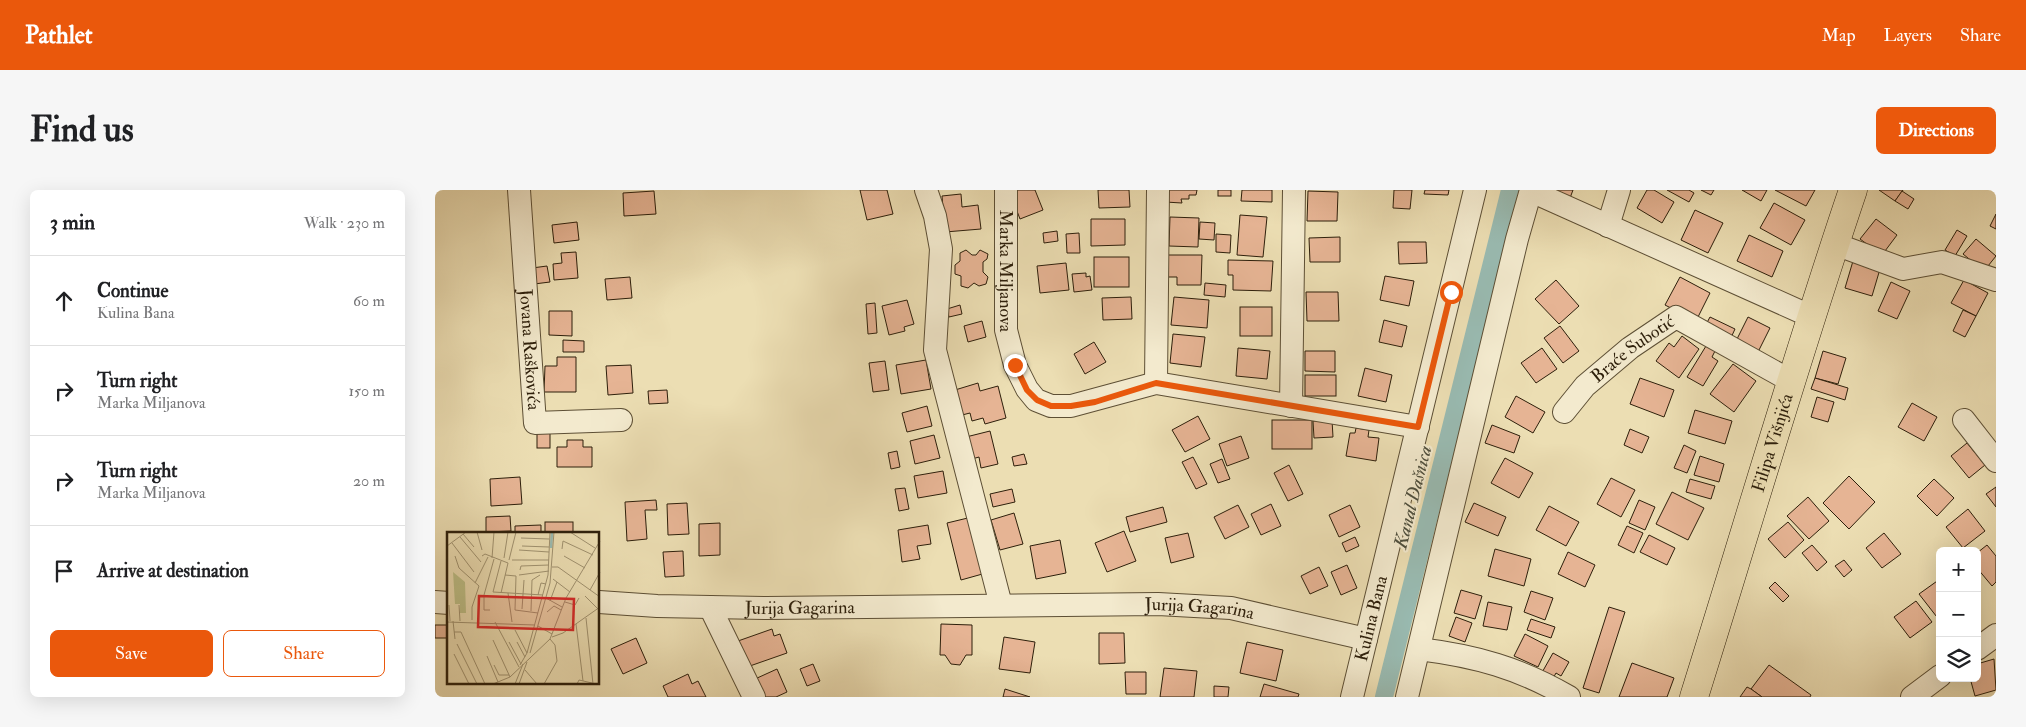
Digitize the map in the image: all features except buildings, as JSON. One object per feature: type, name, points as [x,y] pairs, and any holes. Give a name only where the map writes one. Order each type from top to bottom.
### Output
[{"type":"main road","name":"Filipa Višnjića","points":[[1694,697],[1810,316],[1853,190]]},
{"type":"street","name":"Jovana Raškovića","points":[[519,190],[535,423],[621,420]]},
{"type":"street","points":[[926,190],[935,216],[941,249],[935,350],[1001,605]]},
{"type":"street","name":"Marka Miljanova","points":[[1006,190],[1006,330],[1015,365],[1027,390],[1037,400],[1051,406],[1071,406],[1156,383],[1418,427]]},
{"type":"street","points":[[1156,383],[1158,190]]},
{"type":"street","points":[[1291,406],[1294,190]]},
{"type":"street","name":"Kulina Bana","points":[[1352,697],[1475,190]]},
{"type":"street","points":[[1608,226],[1619,190]]},
{"type":"street","points":[[1407,697],[1513,258],[1531,191],[1810,316]]},
{"type":"street","points":[[1835,244],[1903,269],[1942,262],[1996,280]]},
{"type":"street","name":"Braće Subotić","points":[[1563,412],[1585,386],[1630,348],[1676,318],[1791,380]]},
{"type":"street","points":[[1964,420],[1996,461]]},
{"type":"street","name":"Jurija Gagarina","points":[[600,602],[710,607],[1158,604],[1231,608],[1365,639]]},
{"type":"street","points":[[710,607],[754,697]]},
{"type":"street","points":[[1981,646],[1996,635]]},
{"type":"street","points":[[1419,649],[1461,654],[1501,664],[1539,680],[1569,697]]},
{"type":"street","points":[[1917,695],[1936,679]]},
{"type":"waterway","name":"Kanal Dašnica","points":[[1384,697],[1510,190]]},
{"type":"route","points":[[1015,365],[1027,390],[1037,400],[1051,406],[1071,406],[1095,402],[1156,383],[1418,427],[1451,292]]}]
